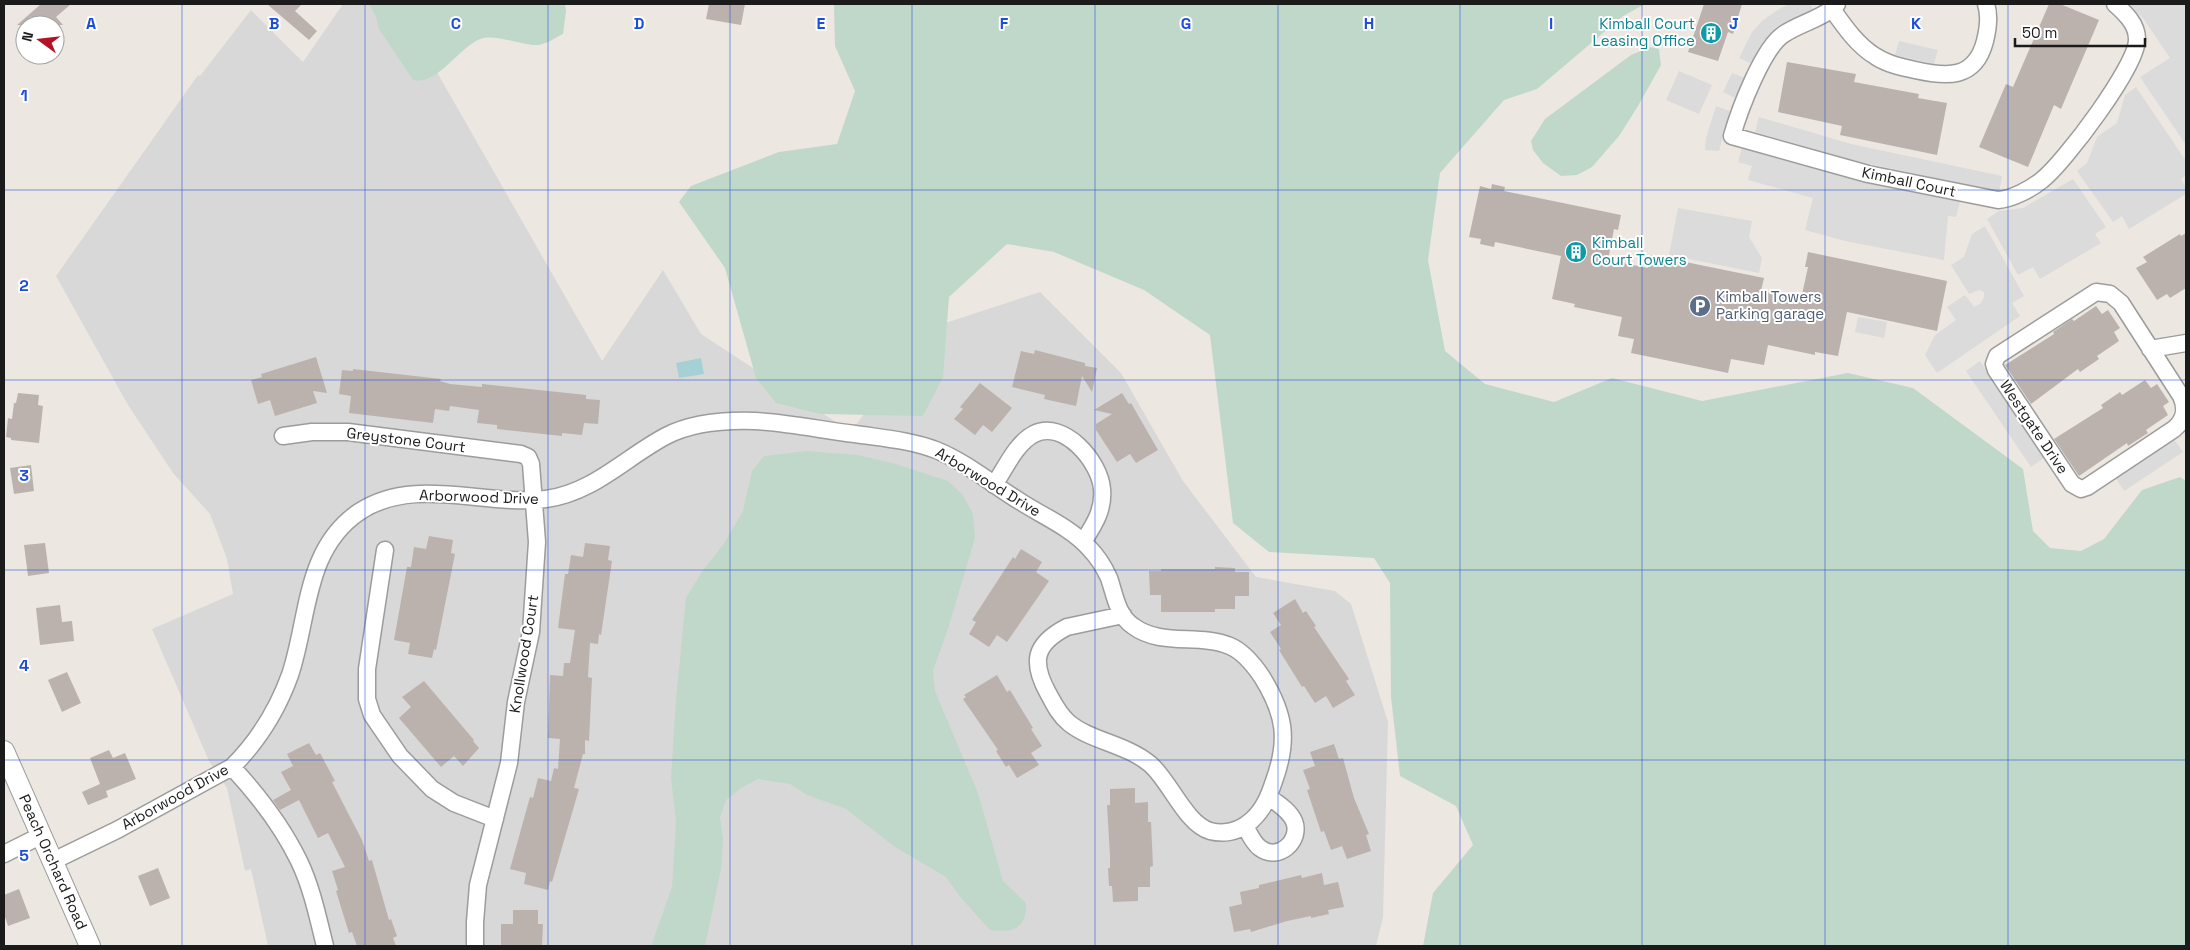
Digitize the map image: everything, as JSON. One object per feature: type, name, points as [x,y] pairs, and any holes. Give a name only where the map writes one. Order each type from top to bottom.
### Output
[{"type":"street","name":"Kimball Court","points":[[1992,6],[1986,37],[1978,57],[1964,71],[1944,76],[1901,67],[1876,57],[1850,33],[1834,6],[1784,33],[1774,42],[1740,111],[1732,136],[1852,170],[1998,200],[2008,198],[2031,187],[2049,174],[2078,140],[2123,74],[2136,49],[2137,38],[2133,25],[2115,4]]},
{"type":"street","name":"Westgate Drive","points":[[2101,292],[2110,294],[2118,299],[2150,349],[2183,400],[2185,409],[2183,418],[2174,429],[2087,487],[2077,488],[2072,484],[1996,370],[1994,364],[1996,358],[2088,296],[2101,292]]},
{"type":"street","points":[[2150,349],[2186,343]]},
{"type":"street","name":"Arborwood Drive","points":[[53,861],[117,830],[232,767],[263,732],[281,698],[300,640],[316,568],[328,544],[348,520],[374,503],[404,494],[534,500],[564,496],[584,488],[678,431],[699,425],[739,421],[779,424],[919,444],[947,454],[1084,542],[1107,574],[1123,615],[1134,627],[1147,634],[1167,638],[1221,643],[1235,648],[1250,660],[1272,695],[1284,730],[1282,757],[1268,797],[1259,813],[1245,826]]},
{"type":"street","points":[[994,485],[1018,449],[1031,436],[1048,431],[1066,437],[1083,449],[1089,457],[1097,471],[1102,489],[1098,520],[1084,542]]},
{"type":"street","name":"Greystone Court","points":[[283,436],[307,432],[348,432],[521,454],[528,457]]},
{"type":"street","name":"Knollwood Court","points":[[476,946],[475,916],[478,885],[509,763],[516,702],[531,632],[536,568],[534,500],[531,464],[528,457]]},
{"type":"street","points":[[385,550],[368,662],[366,690],[370,709],[379,727],[400,756],[432,789],[460,806],[495,819]]},
{"type":"street","points":[[1123,615],[1067,626],[1052,636],[1045,644],[1038,656],[1037,671],[1058,710],[1074,726],[1121,747],[1151,764],[1165,780],[1193,820],[1201,826],[1210,831],[1226,832],[1245,826],[1257,845],[1267,852],[1282,851],[1291,843],[1295,832],[1294,820],[1288,812],[1268,797]]},
{"type":"street","name":"Peach Orchard Road","points":[[4,751],[90,946]]},
{"type":"street","points":[[232,767],[264,804],[299,861],[311,894],[325,946]]},
{"type":"street","points":[[4,854],[42,835]]},
{"type":"shaded area","points":[[343,4],[398,4],[602,361],[663,270],[701,334],[851,432],[924,330],[1040,292],[1121,373],[1183,481],[1256,577],[1335,591],[1351,604],[1388,722],[1383,917],[1376,946],[268,946],[251,869],[245,871],[227,788],[209,761],[152,629],[233,594],[227,559],[210,514],[173,473],[128,405],[56,276],[198,75],[200,76],[251,10],[303,62]]},
{"type":"shaded area","points":[[1789,4],[1810,4],[1813,9],[1775,28],[1764,41],[1752,64],[1739,58],[1752,32],[1762,21]]},
{"type":"shaded area","points":[[2129,4],[2186,4],[2186,145],[2140,77],[2170,58],[2143,18]]},
{"type":"shaded area","points":[[1899,41],[1938,50],[1934,64],[1895,55]]},
{"type":"shaded area","points":[[1679,71],[1712,85],[1699,114],[1666,100]]},
{"type":"shaded area","points":[[1732,73],[1745,78],[1735,98],[1723,92]]},
{"type":"shaded area","points":[[2136,87],[2186,161],[2186,175],[2181,179],[2186,188],[2186,194],[2129,229],[2122,216],[2113,222],[2077,171],[2087,163],[2097,137],[2117,123],[2125,95]]},
{"type":"shaded area","points":[[1716,106],[1730,111],[1719,151],[1705,150],[1706,138]]},
{"type":"shaded area","points":[[1759,117],[1851,144],[2002,176],[1999,192],[1848,159],[1755,132]]},
{"type":"shaded area","points":[[1742,148],[1861,182],[1960,202],[1956,217],[1948,216],[1944,260],[1845,241],[1805,230],[1813,198],[1748,180],[1752,166],[1738,162]]},
{"type":"shaded area","points":[[2073,179],[2106,227],[2095,234],[2101,243],[2040,279],[2033,267],[2018,275],[1987,219],[1999,211],[2023,208]]},
{"type":"shaded area","points":[[1678,208],[1752,221],[1749,237],[1762,258],[1759,273],[1669,255]]},
{"type":"shaded area","points":[[1985,226],[2024,296],[2012,303],[2020,316],[1937,373],[1925,355],[1935,335],[1956,320],[1947,307],[1965,295],[1974,307],[1980,304],[1984,298],[1984,292],[1979,290],[1969,294],[1951,265],[1964,257],[1972,234]]},
{"type":"shaded area","points":[[1858,317],[1887,322],[1884,338],[1855,332]]},
{"type":"shaded area","points":[[1980,361],[2045,457],[2031,467],[1966,371]]},
{"type":"shaded area","points":[[2173,438],[2183,452],[2124,491],[2115,477]]},
{"type":"green space","points":[[369,4],[565,4],[566,11],[563,34],[550,41],[531,45],[493,38],[480,39],[463,50],[430,78],[413,80],[379,29],[376,17]]},
{"type":"green space","points":[[834,4],[1645,4],[1623,16],[1537,89],[1504,100],[1440,173],[1428,260],[1445,351],[1485,384],[1554,402],[1612,378],[1702,401],[1848,373],[1913,388],[2023,469],[2033,531],[2050,548],[2081,551],[2104,539],[2142,490],[2180,477],[2186,481],[2186,946],[1423,946],[1433,893],[1473,845],[1456,806],[1400,776],[1391,697],[1390,583],[1374,558],[1269,552],[1233,523],[1210,335],[1144,290],[1054,252],[1007,244],[949,297],[943,377],[923,416],[821,414],[776,403],[756,378],[725,268],[679,202],[691,186],[779,152],[837,144],[855,91],[835,46]]},
{"type":"green space","points":[[1650,47],[1659,49],[1661,65],[1619,136],[1592,167],[1577,175],[1561,176],[1543,163],[1533,150],[1531,141],[1545,119],[1631,55]]},
{"type":"green space","points":[[807,451],[858,455],[896,464],[948,481],[963,495],[973,514],[975,538],[947,632],[933,670],[935,691],[978,793],[1003,881],[1026,903],[1024,919],[1021,924],[1012,930],[990,930],[961,898],[946,877],[895,847],[846,809],[807,795],[790,784],[758,779],[741,788],[726,800],[720,817],[723,839],[721,869],[705,946],[651,946],[672,887],[676,821],[671,778],[676,699],[686,598],[703,570],[723,545],[743,511],[752,471],[764,456]]},
{"type":"water","points":[[701,358],[704,374],[679,378],[676,363]]},
{"type":"building","points":[[41,4],[71,4],[58,15],[28,15]]},
{"type":"building","points":[[267,4],[302,4],[295,11],[317,31],[309,40]]},
{"type":"building","points":[[709,4],[745,4],[741,25],[706,19]]},
{"type":"building","name":"Kimball Court Leasing Office","points":[[1704,4],[1742,4],[1733,34],[1728,32],[1718,61],[1688,52]]},
{"type":"building","points":[[2049,4],[2060,4],[2099,20],[2061,109],[2054,105],[2028,167],[1979,147],[2006,84],[2013,87]]},
{"type":"building","points":[[1787,62],[1856,74],[1854,82],[1919,94],[1918,98],[1947,103],[1937,155],[1840,135],[1842,126],[1778,112]]},
{"type":"building","points":[[1492,184],[1505,187],[1504,191],[1621,215],[1618,230],[1614,229],[1608,260],[1648,268],[1651,255],[1764,278],[1761,291],[1801,299],[1808,267],[1805,267],[1808,252],[1947,281],[1937,331],[1847,312],[1838,356],[1815,352],[1815,355],[1768,345],[1764,365],[1731,359],[1728,373],[1631,353],[1634,339],[1618,336],[1622,317],[1574,307],[1575,304],[1552,299],[1561,256],[1495,242],[1494,247],[1480,244],[1481,239],[1469,237],[1480,186],[1491,189]]},
{"type":"building","points":[[2186,233],[2186,288],[2170,298],[2167,294],[2157,300],[2136,268],[2147,262],[2143,257],[2180,234],[2181,236]]},
{"type":"building","points":[[2096,306],[2102,314],[2108,310],[2120,328],[2114,332],[2119,341],[2097,356],[2099,359],[2080,372],[2078,369],[2031,404],[2005,365],[2054,334],[2053,332],[2072,319],[2074,321]]},
{"type":"building","points":[[1035,350],[1097,368],[1092,392],[1082,376],[1076,406],[1044,399],[1045,395],[1012,387],[1021,351],[1034,354]]},
{"type":"building","points":[[316,357],[327,393],[313,391],[317,403],[275,416],[270,400],[258,404],[251,380],[262,377],[261,374]]},
{"type":"building","points":[[353,369],[441,379],[440,381],[450,384],[482,387],[482,384],[586,395],[586,399],[600,400],[598,424],[584,423],[582,435],[562,433],[562,436],[497,429],[497,425],[477,423],[479,410],[450,406],[449,411],[435,409],[433,423],[349,413],[351,396],[339,394],[342,370],[353,371]]},
{"type":"building","points":[[2145,380],[2151,388],[2157,384],[2169,402],[2163,406],[2168,415],[2146,430],[2148,433],[2128,446],[2127,443],[2079,476],[2054,439],[2103,408],[2101,405],[2120,392],[2122,395]]},
{"type":"building","points":[[980,383],[1012,408],[992,432],[983,425],[975,435],[954,419],[963,409],[960,407]]},
{"type":"building","points":[[18,393],[39,395],[38,405],[43,406],[39,443],[11,440],[11,438],[6,437],[8,418],[12,419],[14,403],[16,403]]},
{"type":"building","points":[[1122,393],[1129,404],[1131,403],[1158,450],[1136,463],[1130,454],[1117,462],[1096,430],[1096,424],[1112,414],[1094,410]]},
{"type":"building","points":[[31,465],[34,491],[14,494],[10,468]]},
{"type":"building","points":[[429,536],[453,540],[451,553],[455,554],[436,650],[434,649],[432,658],[408,654],[410,643],[394,640],[407,567],[411,567],[414,547],[426,549]]},
{"type":"building","points":[[45,543],[49,573],[28,576],[24,545]]},
{"type":"building","points":[[585,543],[610,546],[608,560],[612,561],[601,635],[599,634],[598,644],[590,643],[588,677],[592,678],[589,741],[585,740],[585,754],[583,754],[574,788],[579,789],[548,890],[524,884],[526,873],[510,869],[530,797],[533,798],[538,778],[551,781],[554,768],[558,769],[560,739],[548,738],[550,675],[563,676],[564,663],[570,663],[575,630],[558,628],[565,574],[568,574],[571,555],[583,557]]},
{"type":"building","points":[[1021,549],[1042,562],[1036,572],[1049,581],[1007,642],[997,635],[989,647],[969,634],[976,622],[972,620],[1013,557],[1015,559]]},
{"type":"building","points":[[1215,567],[1235,568],[1235,572],[1249,572],[1249,596],[1235,596],[1235,609],[1215,609],[1215,612],[1161,612],[1161,595],[1150,595],[1149,571],[1161,571],[1161,569],[1215,569]]},
{"type":"building","points":[[1295,599],[1303,613],[1306,611],[1316,626],[1314,627],[1349,679],[1346,681],[1355,695],[1333,708],[1326,696],[1315,703],[1304,686],[1302,687],[1270,632],[1281,625],[1273,613]]},
{"type":"building","points":[[60,605],[62,622],[72,621],[74,641],[40,645],[36,608]]},
{"type":"building","points":[[67,672],[81,703],[62,712],[48,680]]},
{"type":"building","points":[[997,675],[1007,692],[1010,690],[1042,746],[1031,753],[1039,765],[1017,778],[1009,765],[1006,767],[996,751],[998,750],[963,699],[966,697],[964,695]]},
{"type":"building","points":[[424,681],[479,748],[463,766],[454,756],[441,767],[399,718],[411,707],[402,697]]},
{"type":"building","points":[[309,743],[316,755],[320,753],[335,781],[332,782],[362,840],[369,861],[372,860],[389,920],[391,919],[397,936],[393,938],[396,946],[357,946],[352,932],[349,933],[332,871],[345,867],[328,833],[318,838],[299,800],[280,810],[273,800],[291,790],[281,772],[293,766],[287,754]]},
{"type":"building","points":[[1334,744],[1339,759],[1343,758],[1354,798],[1369,834],[1366,835],[1371,851],[1347,859],[1342,846],[1331,850],[1324,831],[1321,832],[1307,790],[1310,789],[1303,770],[1315,766],[1310,752]]},
{"type":"building","points":[[109,750],[113,758],[125,753],[136,779],[106,791],[108,797],[88,805],[82,792],[100,784],[90,758]]},
{"type":"building","points":[[1135,788],[1135,803],[1148,802],[1148,822],[1151,822],[1153,866],[1150,867],[1150,887],[1138,887],[1138,901],[1113,902],[1112,886],[1109,886],[1108,868],[1110,868],[1110,856],[1107,805],[1110,805],[1110,789]]},
{"type":"building","points":[[158,868],[170,898],[150,906],[138,876]]},
{"type":"building","points":[[1322,873],[1324,885],[1338,882],[1344,907],[1328,910],[1329,914],[1287,921],[1251,932],[1250,929],[1234,932],[1229,907],[1242,904],[1240,892],[1259,888],[1259,885],[1301,875],[1302,878]]},
{"type":"building","points":[[19,889],[30,918],[8,926],[4,914],[4,895]]},
{"type":"building","points":[[513,910],[538,910],[538,924],[543,924],[542,946],[501,946],[501,924],[513,924]]},
{"type":"place","name":"Kimball Court Leasing Office","points":[[1711,33]]},
{"type":"place","name":"Kimball Court Towers","points":[[1576,252]]},
{"type":"place","name":"Kimball Towers Parking garage","points":[[1700,306]]}]
